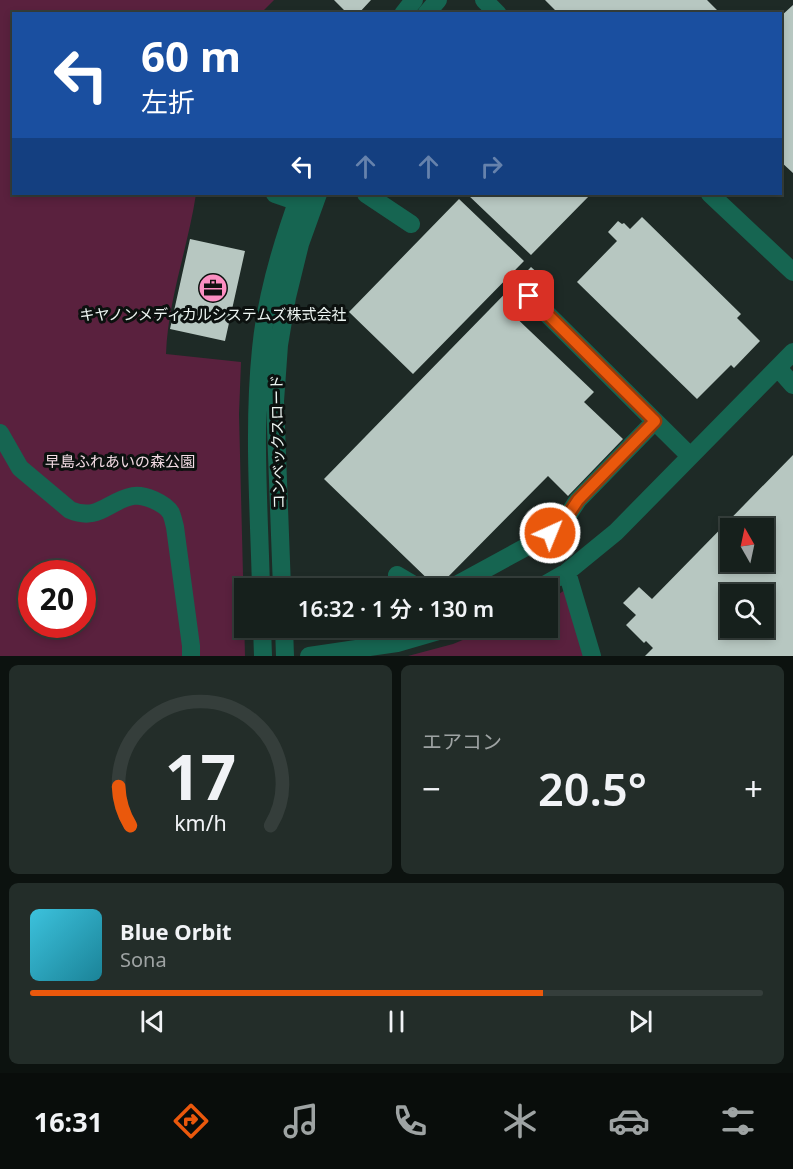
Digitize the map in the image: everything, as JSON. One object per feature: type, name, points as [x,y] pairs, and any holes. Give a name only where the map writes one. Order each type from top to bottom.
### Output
[{"type":"street","points":[[428,12],[438,0]]},
{"type":"street","points":[[484,0],[496,12]]},
{"type":"street","points":[[281,195],[307,199]]},
{"type":"street","points":[[368,195],[411,224]]},
{"type":"street","points":[[711,195],[793,272]]},
{"type":"street","name":"コンベックスロード","points":[[261,578],[257,404],[261,348],[276,271],[307,199]]},
{"type":"street","name":"コンベックスロード","points":[[282,578],[275,401],[279,345],[307,199]]},
{"type":"street","points":[[529,296],[690,456]]},
{"type":"street","points":[[556,578],[616,532],[793,352]]},
{"type":"street","points":[[777,368],[793,385]]},
{"type":"street","points":[[469,578],[537,541],[562,524],[578,500],[655,421]]},
{"type":"street","points":[[0,433],[20,468],[70,510],[79,514],[96,513],[137,496],[162,504],[170,512],[175,527],[191,656]]},
{"type":"street","points":[[567,572],[592,656]]},
{"type":"street","points":[[397,574],[403,578]]},
{"type":"street","points":[[262,638],[263,656]]},
{"type":"street","points":[[284,638],[285,656]]},
{"type":"street","points":[[309,656],[397,643],[414,638]]},
{"type":"green space","name":"早島ふれあいの森公園","points":[[0,0],[274,0],[262,12],[12,12],[12,195],[196,195],[170,314],[166,354],[241,362],[239,414],[243,578],[234,578],[234,638],[245,638],[245,656],[0,656]]},
{"type":"green space","points":[[565,590],[584,656],[408,656],[467,638],[558,638],[558,595]]},
{"type":"building","points":[[334,0],[371,0],[360,12],[346,12]]},
{"type":"building","points":[[545,0],[707,0],[719,12],[557,12]]},
{"type":"building","points":[[793,5],[793,173],[782,163],[782,15]]},
{"type":"building","points":[[468,195],[590,195],[531,255]]},
{"type":"building","points":[[459,199],[524,261],[413,374],[349,312]]},
{"type":"building","points":[[642,217],[741,314],[737,318],[760,341],[734,368],[731,365],[697,399],[577,282],[617,241],[608,232],[618,221],[630,229]]},
{"type":"building","points":[[190,239],[245,251],[225,341],[170,329]]},
{"type":"building","points":[[531,267],[540,275],[507,309],[594,392],[584,402],[623,439],[568,496],[548,476],[447,578],[427,578],[324,479]]},
{"type":"building","points":[[793,455],[793,656],[645,656],[653,648],[646,641],[644,643],[626,625],[636,615],[623,603],[639,587],[652,599],[720,530],[720,572],[774,572],[774,518],[731,518]]},
{"type":"place","name":"キヤノンメディカルシステムズ株式会社","points":[[213,288]]},
{"type":"route","points":[[529,296],[655,421],[578,500],[562,524],[550,533]]}]
